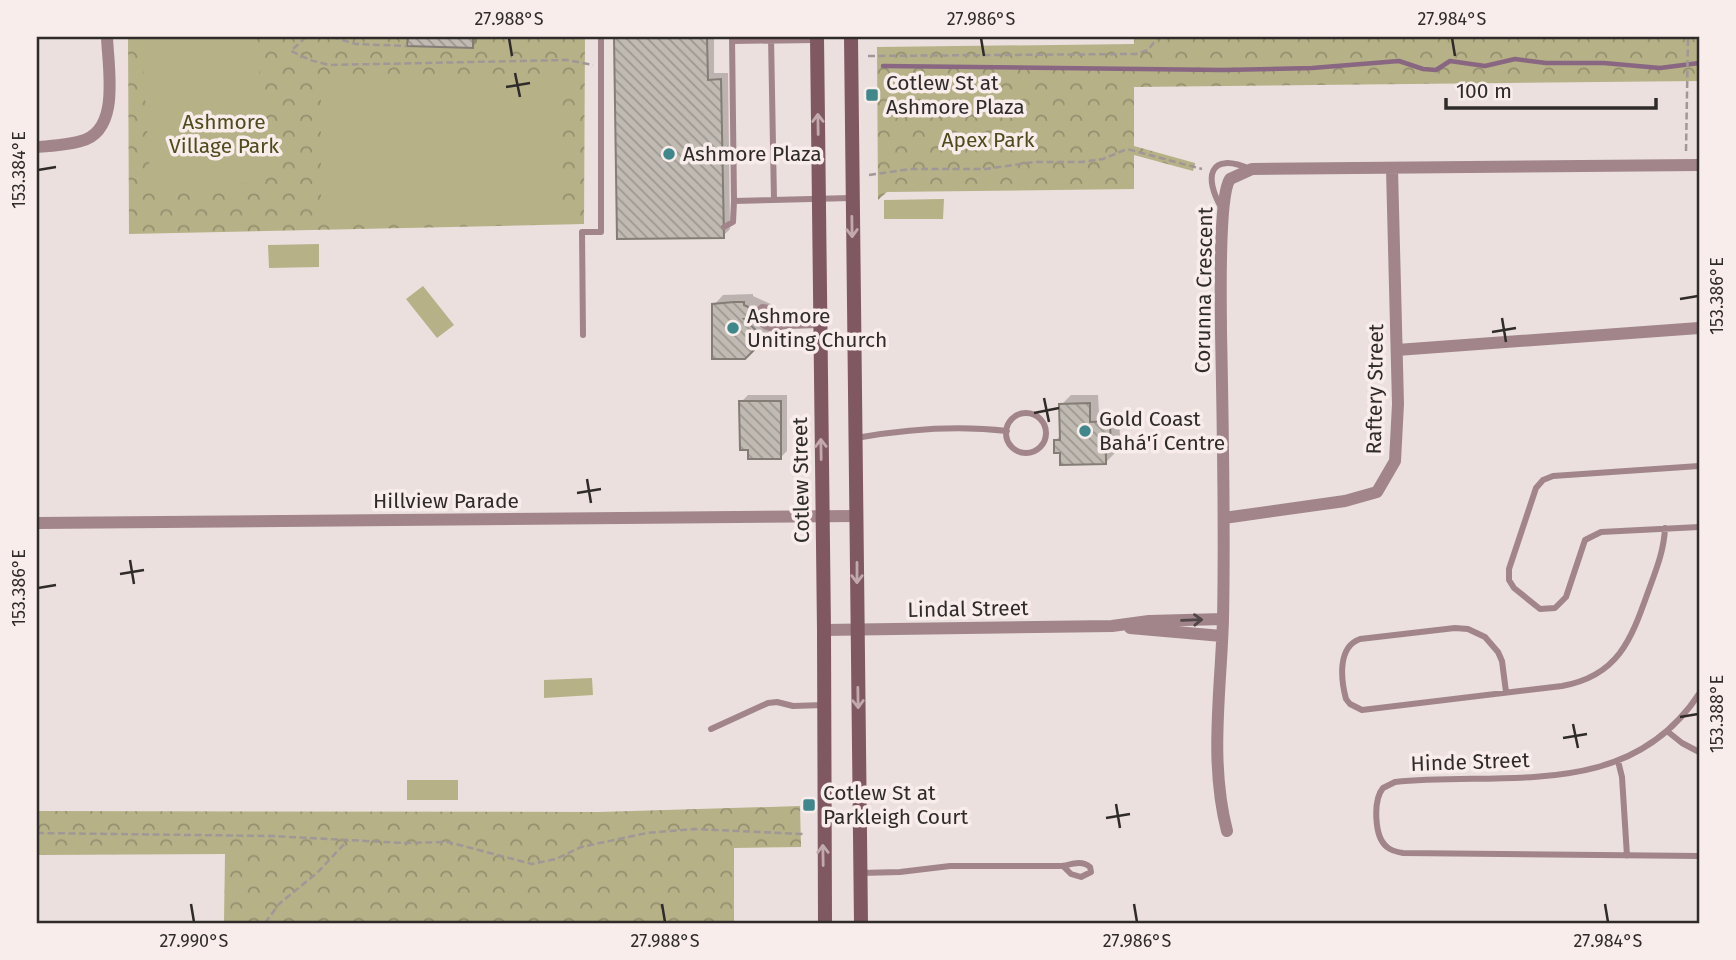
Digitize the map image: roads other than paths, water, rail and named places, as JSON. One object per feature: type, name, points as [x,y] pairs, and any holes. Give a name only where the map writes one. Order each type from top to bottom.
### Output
[{"type":"main road","points":[[851,37],[861,923]]},
{"type":"main road","name":"Cotlew Street","points":[[817,38],[825,923]]},
{"type":"street","points":[[37,148],[84,141],[104,126],[109,103],[107,37]]},
{"type":"street","points":[[1252,169],[1693,165]]},
{"type":"street","name":"Corunna Crescent","points":[[1227,831],[1218,789],[1217,697],[1223,619],[1223,211],[1224,190],[1230,179],[1252,169]]},
{"type":"street","name":"Raftery Street","points":[[1224,518],[1345,501],[1377,492],[1395,461],[1398,404],[1392,169]]},
{"type":"street","points":[[1397,350],[1699,328]]},
{"type":"street","name":"Hillview Parade","points":[[37,523],[856,516]]},
{"type":"street","name":"Lindal Street","points":[[824,630],[1112,626],[1149,621],[1223,619]]},
{"type":"street","name":"Lindal Street","points":[[1112,626],[1222,636]]},
{"type":"lane","points":[[583,335],[582,232],[601,232],[601,37]]},
{"type":"lane","points":[[771,38],[774,200]]},
{"type":"lane","points":[[724,228],[733,222],[734,201],[732,39],[817,38]]},
{"type":"lane","points":[[1223,211],[1213,189],[1211,174],[1220,163],[1226,162],[1252,169]]},
{"type":"lane","points":[[734,201],[852,198]]},
{"type":"lane","points":[[785,326],[770,308],[762,307],[756,315],[767,328],[820,325]]},
{"type":"lane","points":[[1028,413],[1043,422],[1046,436],[1040,448],[1024,453],[1009,443],[1007,431],[1012,419],[1028,413]]},
{"type":"lane","points":[[855,438],[926,427],[945,429],[964,426],[1007,431]]},
{"type":"lane","points":[[1699,466],[1553,476],[1543,480],[1536,488],[1509,569],[1509,580],[1536,606],[1551,610],[1559,606],[1566,597],[1584,543],[1591,535],[1601,532],[1699,527]]},
{"type":"lane","points":[[1506,692],[1502,661],[1498,652],[1485,637],[1462,628],[1360,639],[1349,644],[1343,658],[1346,699],[1362,710],[1572,685],[1598,674],[1610,665],[1629,643],[1663,549],[1665,528]]},
{"type":"lane","name":"Hinde Street","points":[[1699,694],[1667,731],[1643,749],[1592,770],[1560,776],[1391,783],[1378,794],[1378,832],[1385,846],[1403,853],[1699,856]]},
{"type":"lane","points":[[710,729],[768,703],[793,706],[824,705]]},
{"type":"lane","points":[[1667,731],[1699,752]]},
{"type":"lane","points":[[1618,761],[1622,777],[1627,856]]},
{"type":"lane","points":[[860,873],[900,872],[950,866],[1063,866]]},
{"type":"waterway","points":[[883,66],[1223,70],[1312,68],[1399,61],[1423,69],[1436,70],[1450,61],[1485,66],[1515,59],[1660,68],[1699,63]]},
{"type":"place","name":"Cotlew St at Ashmore Plaza","points":[[872,95]]},
{"type":"place","name":"Ashmore Plaza","points":[[669,154]]},
{"type":"place","name":"Ashmore Uniting Church","points":[[733,328]]},
{"type":"place","name":"Gold Coast Bahá'í Centre","points":[[1085,431]]},
{"type":"place","name":"Cotlew St at Parkleigh Court","points":[[809,805]]},
{"type":"park label","name":"Ashmore Village Park","points":[[224,134]]},
{"type":"park label","name":"Apex Park","points":[[988,140]]}]
